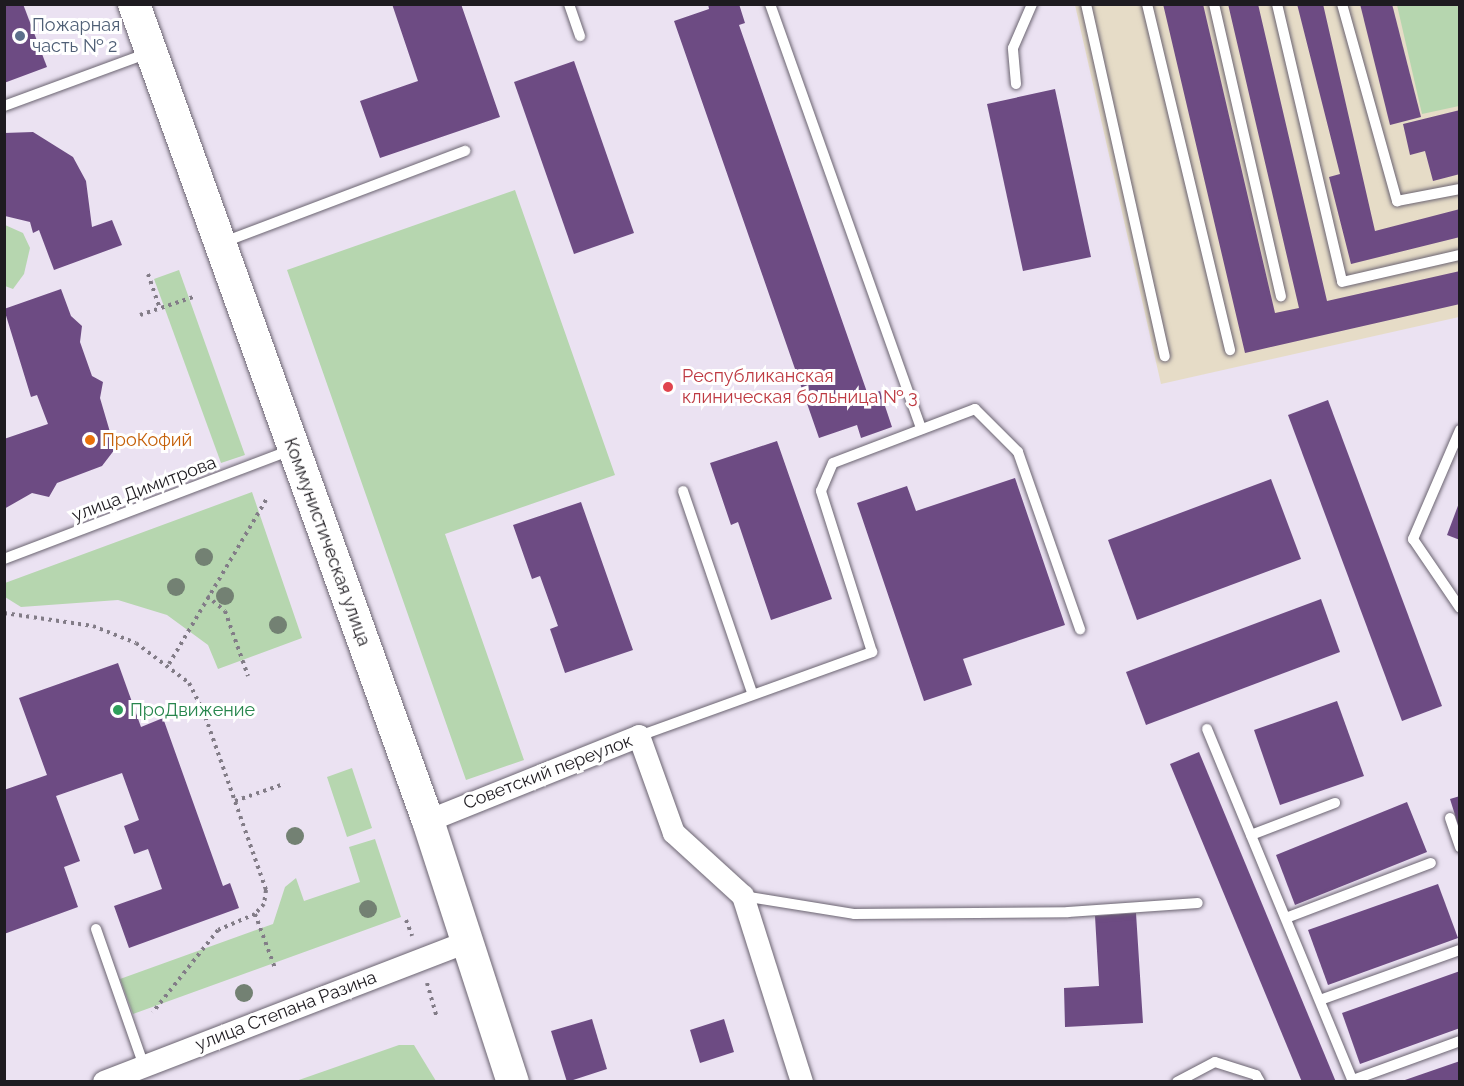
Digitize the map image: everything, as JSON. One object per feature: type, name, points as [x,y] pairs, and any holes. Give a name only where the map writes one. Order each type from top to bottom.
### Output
[{"type":"main road","name":"Коммунистическая улица","points":[[134,4],[428,820],[513,1082]]},
{"type":"street","name":"Советский переулок","points":[[428,820],[639,736],[674,833],[743,896]]},
{"type":"street","points":[[743,896],[802,1082]]},
{"type":"street","name":"улица Степана Разина","points":[[104,1082],[469,941]]},
{"type":"lane","points":[[569,4],[580,36]]},
{"type":"lane","points":[[770,4],[921,429]]},
{"type":"lane","points":[[1016,84],[1013,48],[1032,4]]},
{"type":"lane","points":[[1086,4],[1165,356]]},
{"type":"lane","points":[[1147,4],[1230,350]]},
{"type":"lane","points":[[1214,4],[1281,296]]},
{"type":"lane","points":[[1277,4],[1342,282],[1460,255]]},
{"type":"lane","points":[[1342,4],[1397,201],[1460,189]]},
{"type":"lane","points":[[4,106],[151,52]]},
{"type":"lane","points":[[221,244],[465,151]]},
{"type":"lane","points":[[639,736],[752,693],[872,652],[821,491],[833,464],[975,409],[1018,452],[1080,629]]},
{"type":"lane","points":[[1460,430],[1413,539],[1460,608]]},
{"type":"lane","name":"улица Димитрова","points":[[4,559],[294,448]]},
{"type":"lane","points":[[683,491],[752,693]]},
{"type":"lane","points":[[1207,729],[1353,1081],[1460,1041]]},
{"type":"lane","points":[[1251,835],[1335,803]]},
{"type":"lane","points":[[1450,818],[1460,847]]},
{"type":"lane","points":[[1286,918],[1431,863]]},
{"type":"lane","points":[[743,896],[854,914],[1068,912],[1198,903]]},
{"type":"lane","points":[[96,929],[144,1066]]},
{"type":"lane","points":[[1320,1000],[1460,950]]},
{"type":"lane","points":[[1177,1082],[1215,1062],[1256,1075],[1260,1082]]},
{"type":"path","points":[[148,274],[160,308]]},
{"type":"path","points":[[140,315],[196,296]]},
{"type":"path","points":[[169,664],[207,596],[266,500]]},
{"type":"path","points":[[207,596],[225,611],[248,676]]},
{"type":"path","points":[[4,613],[93,626],[136,643],[169,664],[189,683],[203,710],[266,890],[255,914],[218,930],[153,1012]]},
{"type":"path","points":[[235,801],[284,784]]},
{"type":"path","points":[[255,914],[275,968]]},
{"type":"shaded area","points":[[1075,5],[1459,5],[1459,317],[1161,384]]},
{"type":"green space","points":[[1397,5],[1459,5],[1459,106],[1422,114]]},
{"type":"green space","points":[[515,190],[615,475],[445,534],[524,760],[466,780],[287,270]]},
{"type":"green space","points":[[5,225],[23,233],[30,248],[24,274],[13,289],[5,286]]},
{"type":"green space","points":[[179,270],[245,455],[221,463],[154,279]]},
{"type":"green space","points":[[252,492],[302,638],[218,669],[208,645],[167,615],[118,600],[21,607],[5,597],[5,583]]},
{"type":"green space","points":[[352,768],[372,828],[347,837],[327,777]]},
{"type":"green space","points":[[375,839],[401,917],[133,1014],[120,979],[273,924],[285,887],[296,878],[304,901],[360,882],[349,847]]},
{"type":"green space","points":[[399,1045],[414,1045],[436,1081],[296,1081]]},
{"type":"building","name":"Пожарная часть № 2","points":[[4,4],[23,4],[47,67],[4,83]]},
{"type":"building","points":[[392,4],[461,4],[500,117],[380,158],[360,101],[418,81]]},
{"type":"building","points":[[708,4],[739,4],[745,23],[739,25],[868,395],[880,391],[892,427],[861,438],[857,425],[819,438],[674,21],[709,9]]},
{"type":"building","points":[[1163,4],[1203,4],[1275,313],[1299,308],[1228,4],[1258,4],[1327,301],[1460,271],[1460,304],[1245,353]]},
{"type":"building","points":[[1297,4],[1323,4],[1375,231],[1460,209],[1460,237],[1351,264],[1329,177],[1340,174]]},
{"type":"building","points":[[1360,4],[1392,4],[1421,117],[1390,125]]},
{"type":"building","points":[[574,61],[634,233],[574,254],[514,82]]},
{"type":"building","points":[[1055,89],[1091,257],[1023,271],[987,104]]},
{"type":"building","points":[[1460,110],[1460,174],[1433,181],[1425,151],[1410,155],[1403,124]]},
{"type":"building","points":[[33,132],[73,157],[86,181],[92,227],[112,220],[122,245],[54,270],[39,230],[33,233],[30,222],[5,216],[4,133]]},
{"type":"building","points":[[61,289],[71,316],[82,326],[80,342],[92,376],[103,382],[100,398],[115,449],[102,466],[57,483],[49,497],[32,493],[4,509],[4,439],[48,424],[37,395],[31,397],[4,309]]},
{"type":"building","points":[[1328,400],[1442,706],[1402,721],[1288,415]]},
{"type":"building","points":[[777,441],[832,599],[771,620],[738,522],[731,525],[710,463]]},
{"type":"building","points":[[1015,478],[1065,625],[963,659],[972,685],[924,701],[857,503],[907,486],[916,511]]},
{"type":"building","points":[[1271,479],[1301,559],[1137,620],[1108,540]]},
{"type":"building","points":[[581,502],[633,650],[565,673],[550,629],[558,626],[540,576],[532,579],[513,525]]},
{"type":"building","points":[[1460,503],[1460,540],[1447,535]]},
{"type":"building","points":[[1321,599],[1340,652],[1146,725],[1126,672]]},
{"type":"building","points":[[118,663],[141,727],[163,718],[223,886],[230,883],[239,908],[129,948],[114,906],[162,889],[148,849],[134,854],[124,826],[139,820],[122,773],[56,796],[80,861],[64,867],[78,907],[4,934],[4,790],[47,775],[19,698]]},
{"type":"building","points":[[1337,701],[1364,776],[1280,805],[1254,730]]},
{"type":"building","points":[[1199,752],[1336,1082],[1302,1082],[1170,764]]},
{"type":"building","points":[[1460,796],[1460,828],[1459,828],[1450,799]]},
{"type":"building","points":[[1407,802],[1427,852],[1295,905],[1276,855]]},
{"type":"building","points":[[1438,884],[1458,938],[1328,985],[1308,930]]},
{"type":"building","points":[[1136,913],[1143,1023],[1065,1027],[1064,988],[1099,986],[1095,916]]},
{"type":"building","points":[[1460,971],[1460,1028],[1360,1064],[1342,1013]]},
{"type":"building","points":[[592,1019],[607,1069],[567,1082],[551,1031]]},
{"type":"building","points":[[724,1019],[734,1052],[700,1063],[690,1030]]},
{"type":"building","points":[[1460,1061],[1460,1082],[1402,1082],[1402,1081]]},
{"type":"place","name":"Пожарная часть № 2","points":[[20,36]]},
{"type":"place","name":"Республиканская клиническая больница № 3","points":[[668,387]]},
{"type":"place","name":"ПроКофий","points":[[90,440]]},
{"type":"place","name":"ПроДвижение","points":[[118,710]]}]
